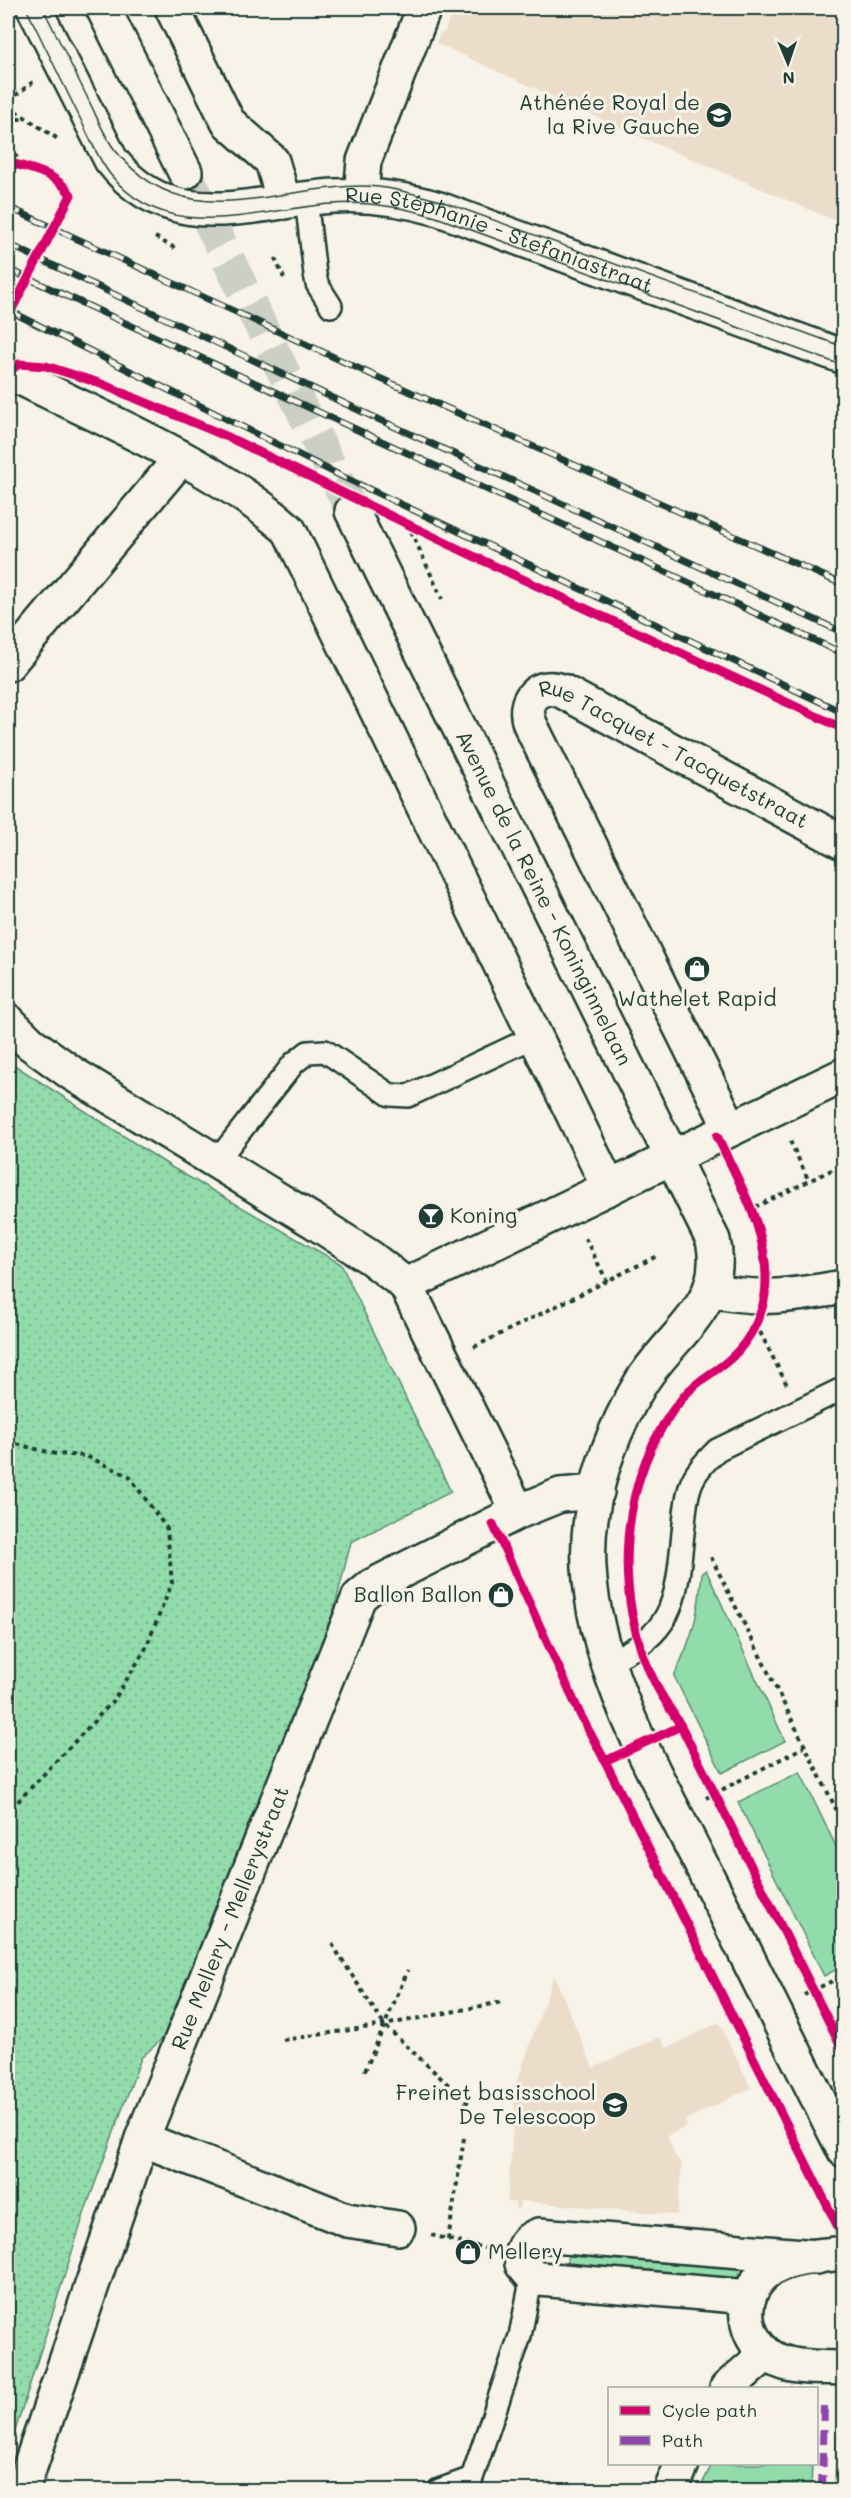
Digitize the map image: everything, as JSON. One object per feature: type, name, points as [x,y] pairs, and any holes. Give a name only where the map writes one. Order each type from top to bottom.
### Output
[{"type":"street","points":[[34,8],[91,123]]},
{"type":"street","points":[[103,8],[185,172]]},
{"type":"street","points":[[171,8],[228,122],[272,161],[295,201]]},
{"type":"street","points":[[361,195],[367,153],[424,8]]},
{"type":"street","name":"Rue Stéphanie - Stefaniastraat","points":[[91,123],[104,150],[118,170],[145,193],[168,203],[203,210],[361,195],[411,201],[439,209],[843,357]]},
{"type":"street","points":[[8,375],[23,379],[181,458],[233,489],[281,523],[292,535],[609,1188]]},
{"type":"street","points":[[8,664],[181,458]]},
{"type":"street","name":"Avenue de la Reine - Koninginnelaan","points":[[352,511],[713,1240],[717,1263],[710,1290],[690,1322],[653,1363],[638,1386],[609,1449],[591,1519],[589,1572],[594,1614],[606,1662],[642,1743],[843,2150]]},
{"type":"street","name":"Rue Tacquet - Tacquetstraat","points":[[731,1129],[530,724],[527,709],[534,694],[547,688],[562,691],[842,842]]},
{"type":"street","points":[[8,1021],[49,1059],[352,1246],[406,1285],[518,1512]]},
{"type":"street","points":[[406,1285],[843,1075]]},
{"type":"street","points":[[710,1290],[743,1297],[764,1297],[803,1295],[843,1287]]},
{"type":"street","name":"Rue Mellery - Mellerystraat","points":[[22,2490],[142,2139],[359,1597],[372,1586],[518,1512],[560,1495],[597,1492]]},
{"type":"street","points":[[142,2139],[347,2220],[398,2228]]},
{"type":"street","points":[[749,2297],[539,2279],[526,2266],[526,2242],[539,2235],[830,2255]]},
{"type":"street","points":[[830,2255],[789,2261],[773,2267],[759,2278],[749,2297],[746,2309],[747,2326],[754,2342],[766,2354],[781,2362],[798,2366],[843,2368]]},
{"type":"street","points":[[728,2387],[766,2354]]},
{"type":"street","points":[[671,2490],[681,2465]]},
{"type":"lane","points":[[295,201],[317,284],[331,306]]},
{"type":"lane","points":[[216,1162],[294,1063],[308,1052],[325,1051],[390,1095],[399,1097],[408,1096],[536,1036]]},
{"type":"lane","points":[[606,1662],[641,1646],[659,1630],[669,1612],[676,1590],[690,1486],[703,1464],[717,1450],[843,1388]]},
{"type":"lane","points":[[439,2490],[472,2478],[520,2336],[526,2266]]},
{"type":"path","points":[[8,102],[26,86]]},
{"type":"path","points":[[8,106],[58,139],[91,123]]},
{"type":"path","points":[[8,119],[26,119]]},
{"type":"path","points":[[8,148],[28,168]]},
{"type":"path","points":[[8,162],[54,177],[64,184],[71,195],[68,202]]},
{"type":"path","points":[[151,235],[178,250]]},
{"type":"path","points":[[411,531],[442,599]]},
{"type":"path","points":[[789,1140],[809,1181]]},
{"type":"path","points":[[755,1207],[843,1164]]},
{"type":"path","points":[[747,1199],[755,1218]]},
{"type":"path","points":[[582,1231],[607,1281]]},
{"type":"path","points":[[468,1350],[659,1255]]},
{"type":"path","points":[[752,1331],[764,1297]]},
{"type":"path","points":[[776,1363],[790,1391]]},
{"type":"path","points":[[8,1442],[56,1454],[86,1456],[129,1476],[167,1529],[172,1583],[145,1650],[114,1700],[8,1812]]},
{"type":"path","points":[[686,1506],[843,1825]]},
{"type":"path","points":[[730,1785],[804,1747]]},
{"type":"path","points":[[710,1784],[720,1803]]},
{"type":"path","points":[[332,1944],[384,2025],[469,2104],[466,2122]]},
{"type":"path","points":[[365,2071],[408,1970]]},
{"type":"path","points":[[825,1984],[843,1975]]},
{"type":"path","points":[[808,1980],[818,2001]]},
{"type":"path","points":[[283,2040],[384,2025],[502,2002]]},
{"type":"path","points":[[448,2240],[464,2138]]},
{"type":"path","points":[[398,2228],[448,2240],[526,2266]]},
{"type":"shaded area","name":"Athénée Royal de la Rive Gauche","points":[[454,8],[843,8],[843,224],[645,139],[436,43],[441,32],[444,33]]},
{"type":"shaded area","name":"Freinet basisschool De Telescoop","points":[[554,1975],[593,2068],[659,2037],[667,2048],[719,2022],[751,2088],[685,2120],[687,2126],[667,2136],[675,2156],[682,2164],[677,2215],[520,2201],[519,2209],[515,2208],[515,2202],[507,2202],[517,2082]]},
{"type":"green space","points":[[8,1061],[173,1168],[341,1264],[451,1492],[351,1542],[334,1610],[257,1818],[175,2027],[141,2058],[86,2208],[8,2453]]},
{"type":"green space","points":[[706,1570],[785,1741],[722,1773],[674,1676],[694,1626],[702,1573]]},
{"type":"green space","points":[[800,1772],[843,1861],[843,1966],[824,1976],[738,1802]]},
{"type":"green space","points":[[570,2251],[739,2266],[739,2275],[735,2282],[569,2267],[567,2259]]},
{"type":"green space","points":[[838,2406],[843,2406],[843,2490],[835,2490]]},
{"type":"green space","points":[[712,2465],[812,2465],[811,2490],[699,2490]]},
{"type":"tunnel","points":[[185,172],[352,511]]},
{"type":"tram line","points":[[26,8],[92,145],[105,167],[133,196],[158,210],[185,217],[214,218],[345,203],[372,204],[410,210],[436,217],[844,366]]},
{"type":"tram line","points":[[43,8],[111,145],[142,177],[169,192],[199,200],[229,201],[327,188],[361,186],[401,191],[441,201],[844,347]]},
{"type":"railway","points":[[8,207],[377,377],[844,585]]},
{"type":"railway","points":[[8,244],[367,414],[844,633]]},
{"type":"railway","points":[[8,269],[844,654]]},
{"type":"railway","points":[[8,310],[339,475],[844,713]]},
{"type":"marked path","points":[[822,2490],[824,2404]]},
{"type":"cycle path","points":[[8,162],[51,177],[71,195],[8,317]]},
{"type":"cycle path","points":[[8,372],[19,364],[46,366],[99,383],[228,437],[469,554],[844,729]]},
{"type":"cycle path","points":[[717,1136],[753,1212],[764,1253],[765,1295],[756,1324],[745,1342],[732,1358],[689,1390],[663,1426],[646,1461],[634,1498],[628,1536],[628,1576],[632,1615],[642,1652],[657,1687],[681,1726],[844,2052]]},
{"type":"cycle path","points":[[493,1524],[580,1714],[605,1761],[681,1726]]},
{"type":"cycle path","points":[[605,1761],[844,2239]]},
{"type":"place","name":"Athénée Royal de la Rive Gauche","points":[[719,115]]},
{"type":"place","name":"Wathelet Rapid","points":[[697,969]]},
{"type":"place","name":"Koning","points":[[431,1216]]},
{"type":"place","name":"Ballon Ballon","points":[[501,1595]]},
{"type":"place","name":"Freinet basisschool De Telescoop","points":[[615,2105]]},
{"type":"place","name":"Mellery","points":[[468,2252]]}]
